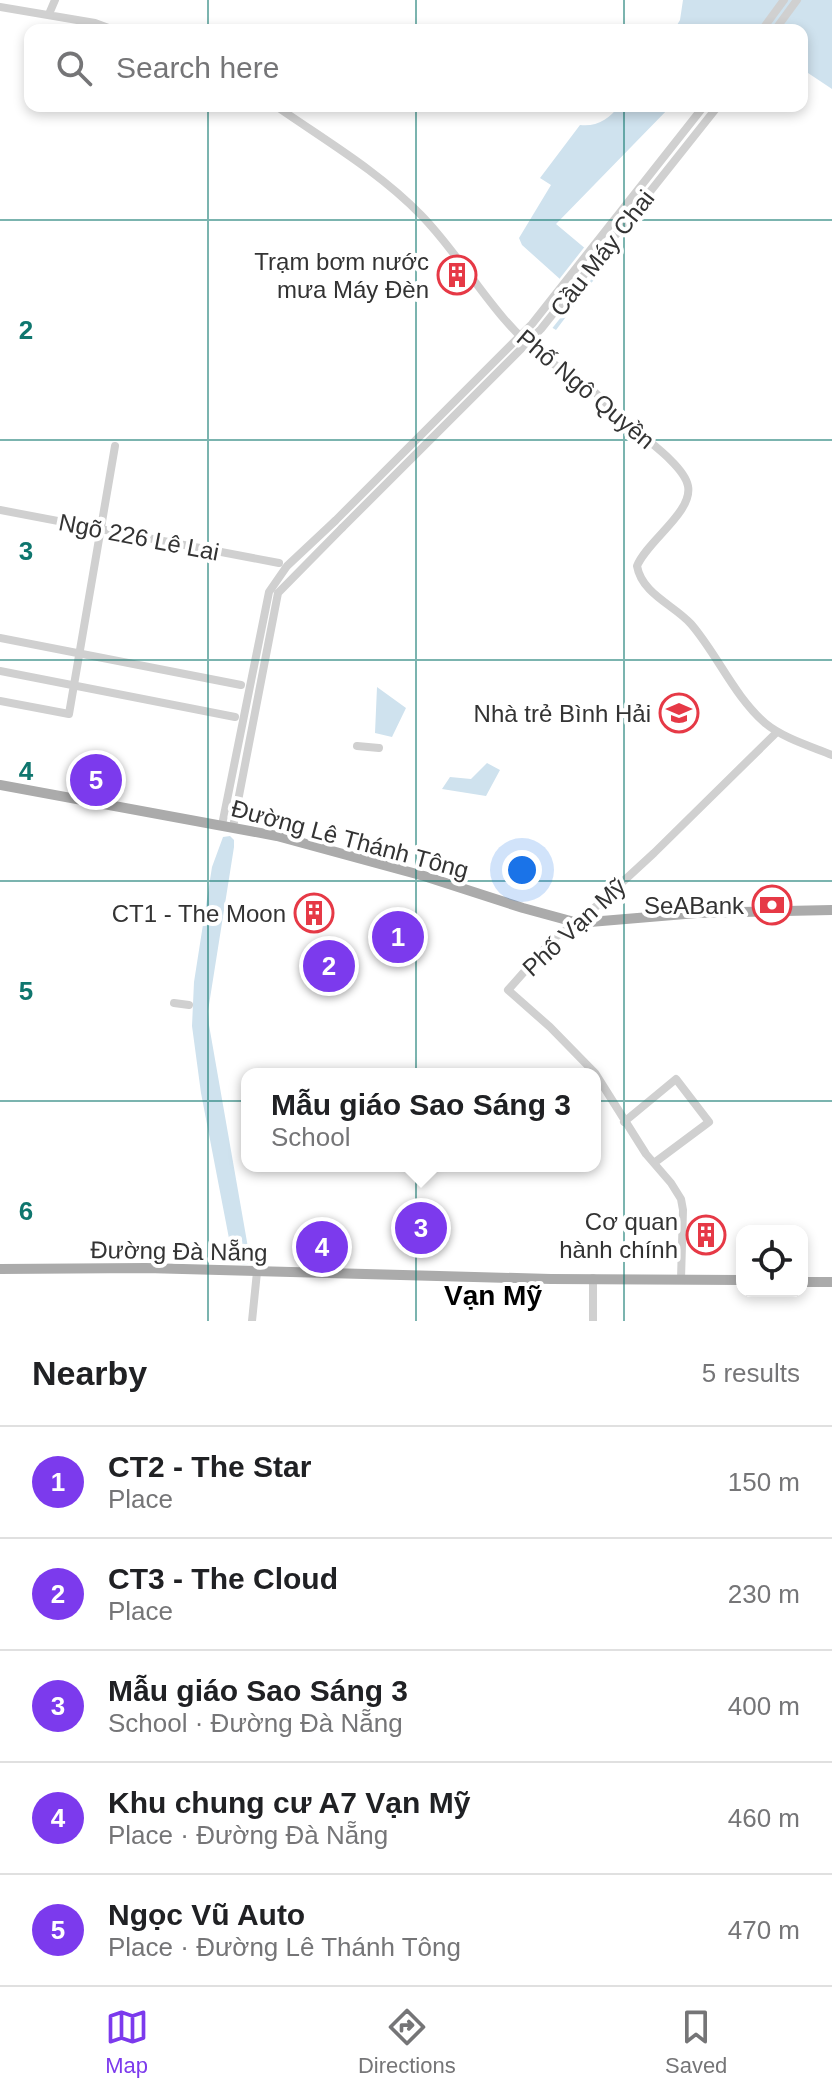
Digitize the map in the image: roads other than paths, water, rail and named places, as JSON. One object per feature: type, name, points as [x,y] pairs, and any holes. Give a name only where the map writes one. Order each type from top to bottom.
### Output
[{"type":"main road","name":"Đường Lê Thánh Tông","points":[[0,785],[228,826],[303,843],[578,923],[697,913],[832,910]]},
{"type":"main road","name":"Đường Đà Nẵng","points":[[0,1269],[736,1280]]},
{"type":"main road","points":[[808,1282],[832,1282]]},
{"type":"street","points":[[49,14],[55,0]]},
{"type":"street","points":[[766,24],[784,0]]},
{"type":"street","points":[[779,24],[797,0]]},
{"type":"street","points":[[0,7],[98,24]]},
{"type":"street","name":"Phố Ngô Quyền","points":[[285,112],[378,175],[423,217],[493,306],[531,346],[590,388],[678,470],[688,486],[687,501],[646,549],[638,563],[638,572],[668,607],[690,623],[751,707],[777,732],[832,755]]},
{"type":"street","name":"Cầu Máy Chai","points":[[338,524],[532,324],[699,112]]},
{"type":"street","name":"Cầu Máy Chai","points":[[338,524],[541,329],[713,112]]},
{"type":"street","points":[[0,701],[69,714],[115,446]]},
{"type":"street","name":"Ngõ 226 Lê Lai","points":[[0,510],[279,563]]},
{"type":"street","points":[[228,826],[269,592],[287,566],[338,524]]},
{"type":"street","points":[[0,638],[241,685]]},
{"type":"street","points":[[0,671],[235,717]]},
{"type":"street","name":"Phố Vạn Mỹ","points":[[590,1068],[508,990],[555,937],[578,923],[654,853],[777,732]]},
{"type":"street","points":[[357,746],[379,748]]},
{"type":"street","points":[[174,1003],[189,1005]]},
{"type":"street","points":[[624,1122],[676,1079],[709,1122],[654,1163]]},
{"type":"street","name":"Phố Vạn Mỹ","points":[[601,1083],[624,1122],[681,1199],[681,1279]]},
{"type":"street","points":[[252,1321],[257,1272]]},
{"type":"street","points":[[593,1278],[593,1321]]},
{"type":"water","points":[[683,0],[832,0],[832,89],[808,73],[808,24],[678,24]]},
{"type":"water","points":[[614,112],[665,112],[556,224],[605,265],[556,330],[541,321],[561,280],[522,245],[519,238],[551,185],[540,178],[580,125],[592,125]]},
{"type":"water","points":[[377,687],[406,708],[392,737],[375,733]]},
{"type":"water","points":[[487,763],[500,770],[486,796],[442,789],[450,777],[471,779]]},
{"type":"water","points":[[230,836],[234,847],[208,1011],[250,1259],[248,1264],[238,1262],[232,1254],[201,1093],[192,1026],[194,982],[212,867],[223,837]]},
{"type":"place","name":"Trạm bơm nước mưa Máy Đèn","points":[[457,275]]},
{"type":"place","name":"Nhà trẻ Bình Hải","points":[[679,713]]},
{"type":"place","name":"Ngọc Vũ Auto","points":[[96,780]]},
{"type":"place","name":"SeABank","points":[[772,905]]},
{"type":"place","name":"CT1 - The Moon","points":[[314,913]]},
{"type":"place","name":"CT2 - The Star","points":[[398,937]]},
{"type":"place","name":"CT3 - The Cloud","points":[[329,966]]},
{"type":"place","name":"Mẫu giáo Sao Sáng 3","points":[[421,1228]]},
{"type":"place","name":"Cơ quan hành chính","points":[[706,1235]]},
{"type":"place","name":"Khu chung cư A7 Vạn Mỹ","points":[[322,1247]]},
{"type":"district","name":"Vạn Mỹ","points":[[493,1295]]}]
